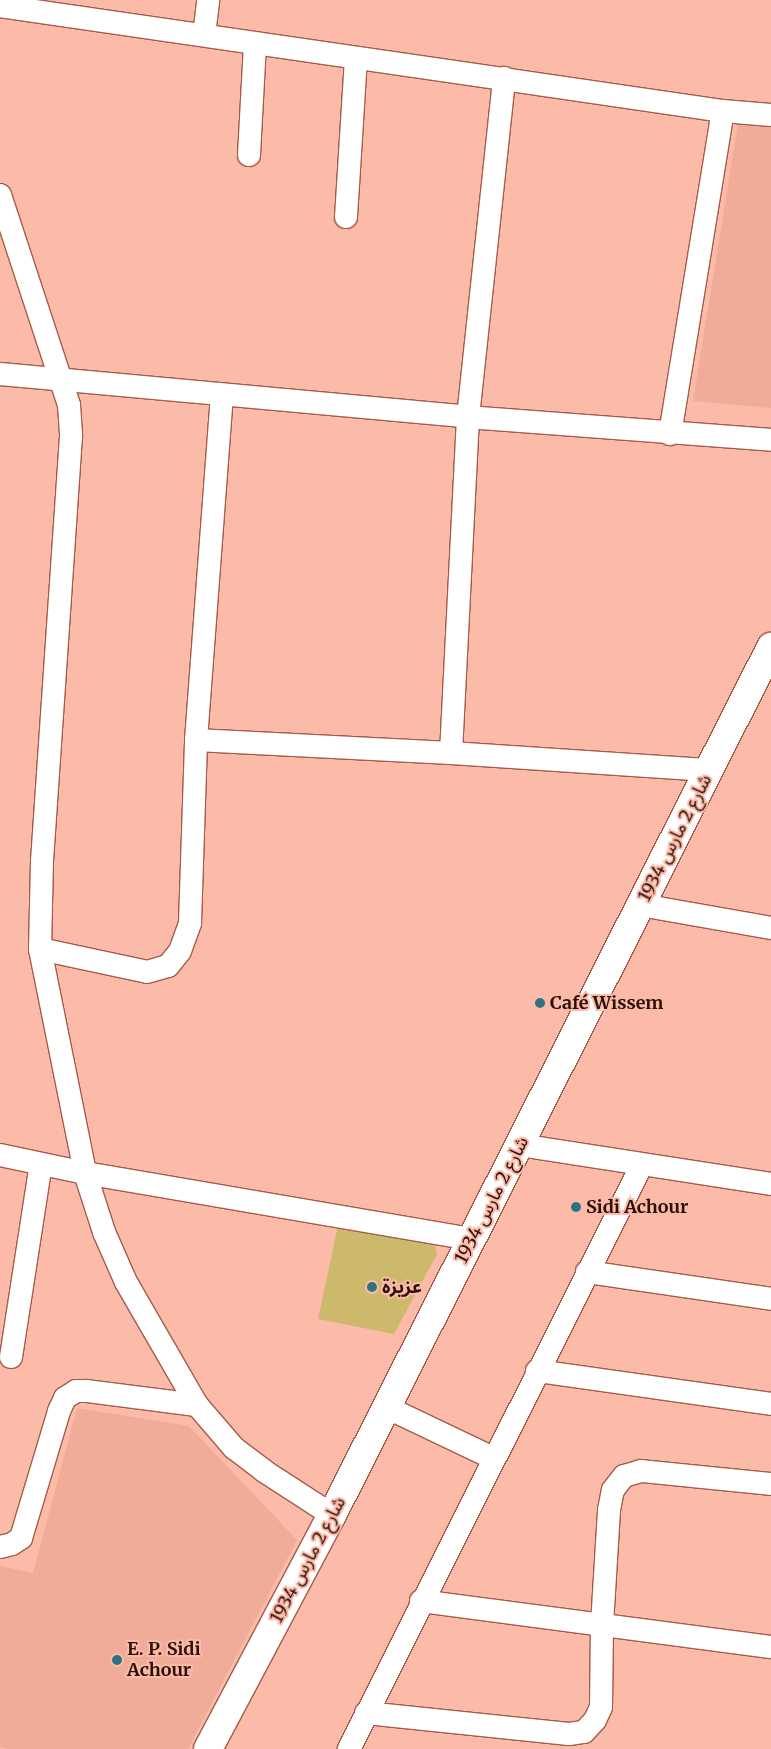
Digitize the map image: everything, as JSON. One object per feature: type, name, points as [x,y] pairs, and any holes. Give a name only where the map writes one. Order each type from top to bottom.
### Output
[{"type":"street","points":[[204,35],[208,0]]},
{"type":"street","points":[[0,6],[204,35],[254,44],[723,110],[771,115]]},
{"type":"street","points":[[249,155],[254,44]]},
{"type":"street","points":[[346,217],[356,58]]},
{"type":"street","points":[[451,753],[468,417],[504,78]]},
{"type":"street","points":[[670,434],[723,110]]},
{"type":"street","points":[[0,195],[70,405],[71,436],[42,861],[40,949],[85,1173],[104,1232],[126,1282],[197,1404],[234,1448],[264,1471],[332,1515]]},
{"type":"street","points":[[0,374],[468,417],[670,434],[771,440]]},
{"type":"street","points":[[40,949],[147,972],[168,966],[180,951],[190,923],[196,740],[222,395]]},
{"type":"street","name":"شارع 2 مارس 1934","points":[[208,1749],[332,1515],[771,647]]},
{"type":"street","points":[[196,740],[451,753],[709,770]]},
{"type":"street","points":[[642,905],[771,928]]},
{"type":"street","points":[[520,1145],[771,1184]]},
{"type":"street","points":[[0,1155],[85,1173],[472,1239]]},
{"type":"street","points":[[11,1357],[41,1164]]},
{"type":"street","points":[[348,1749],[642,1165]]},
{"type":"street","points":[[587,1272],[771,1299]]},
{"type":"street","points":[[538,1371],[771,1404]]},
{"type":"street","points":[[0,1547],[12,1544],[20,1538],[24,1531],[59,1411],[65,1398],[76,1391],[87,1391],[197,1404]]},
{"type":"street","points":[[386,1407],[493,1458]]},
{"type":"street","points":[[366,1713],[569,1734],[584,1732],[595,1720],[601,1707],[602,1624],[609,1510],[613,1490],[624,1476],[641,1471],[771,1484]]},
{"type":"street","points":[[421,1601],[771,1647]]},
{"type":"shaded area","points":[[741,105],[771,108],[771,408],[693,401]]},
{"type":"shaded area","name":"E. P. Sidi Achour","points":[[77,1408],[189,1426],[297,1540],[188,1749],[8,1749],[0,1747],[0,1566],[33,1573]]},
{"type":"building","name":"عزيزة","points":[[338,1226],[434,1242],[437,1254],[394,1334],[318,1319]]},
{"type":"place","name":"Café Wissem","points":[[540,1003]]},
{"type":"place","name":"Sidi Achour","points":[[576,1207]]},
{"type":"place","name":"عزيزة","points":[[372,1287]]},
{"type":"place","name":"E. P. Sidi Achour","points":[[117,1660]]}]
